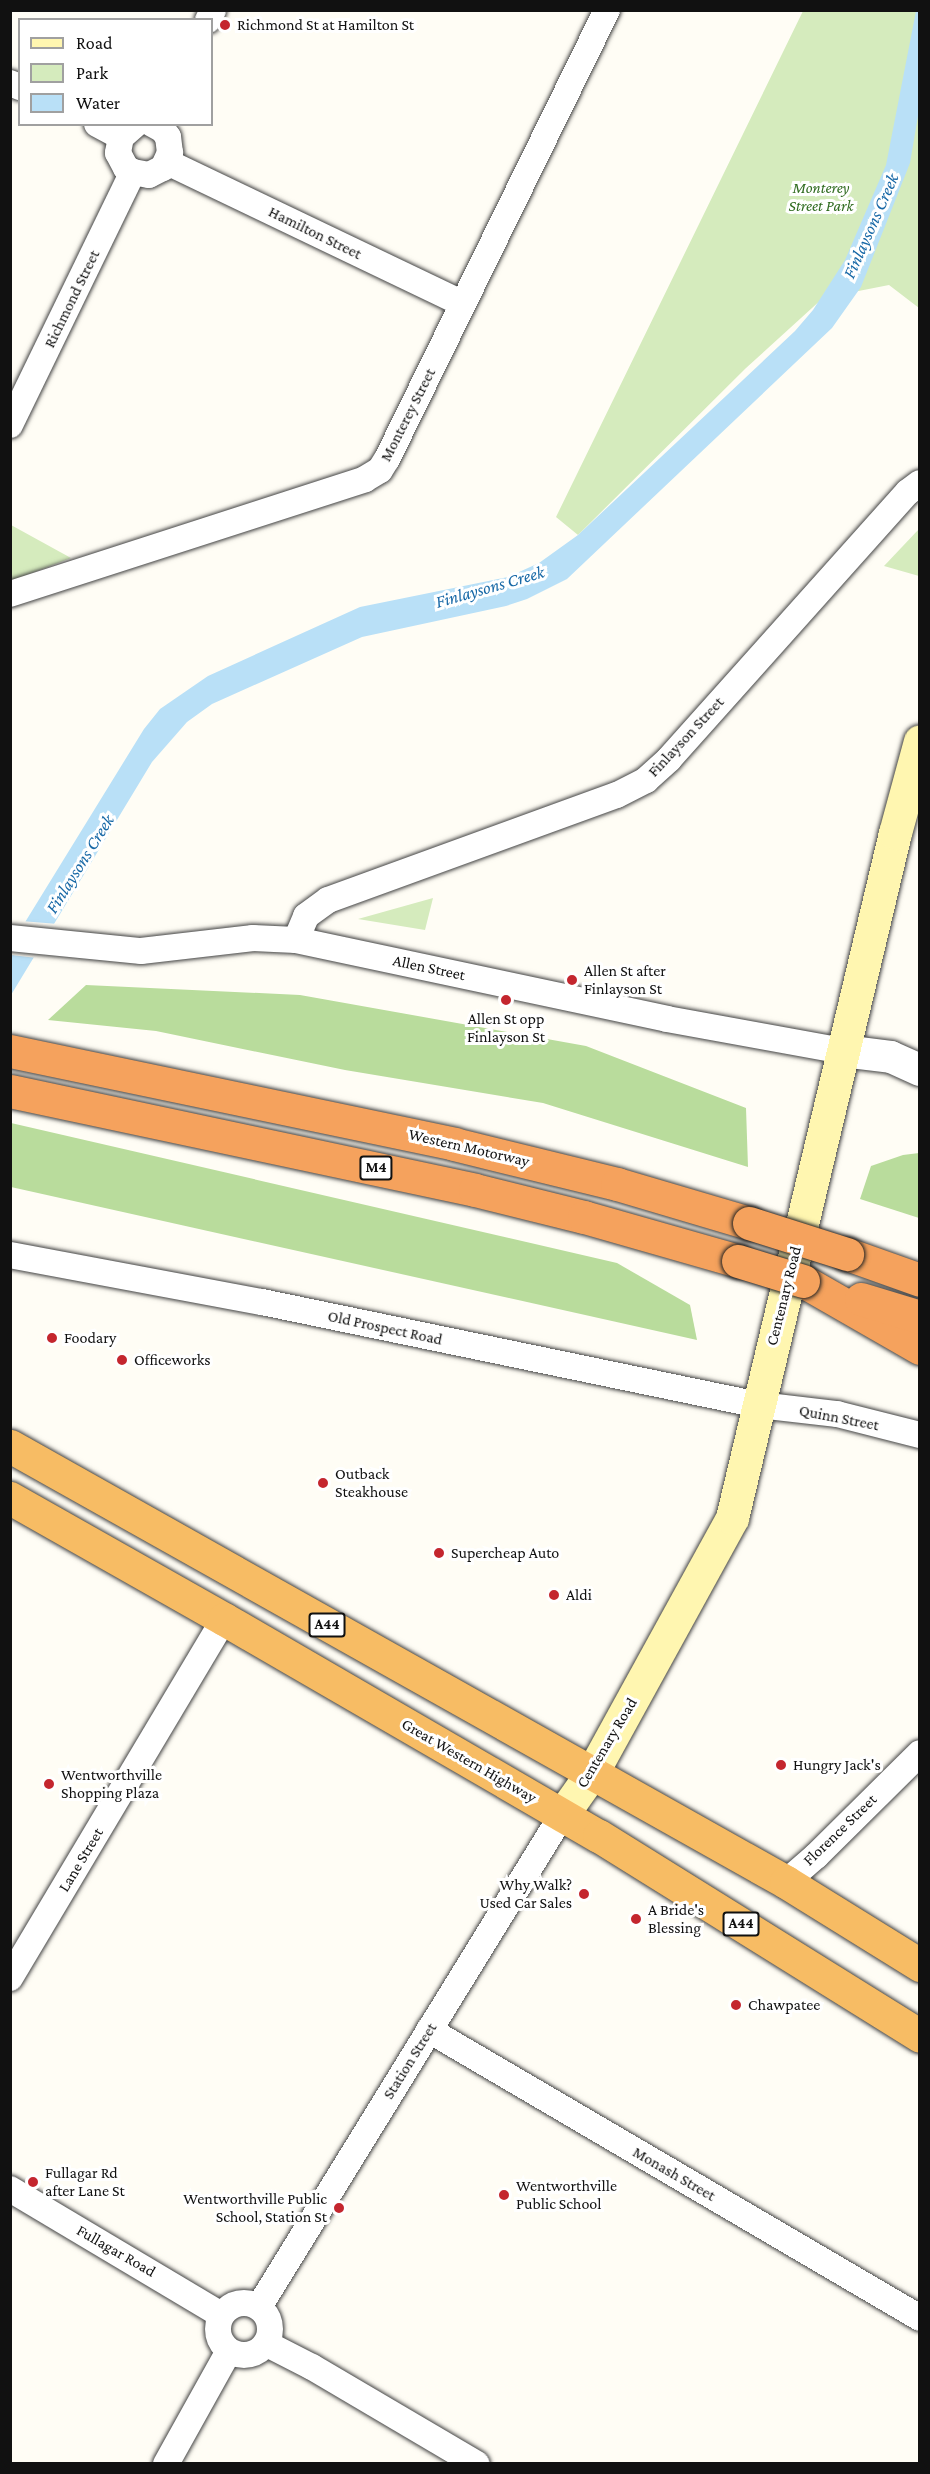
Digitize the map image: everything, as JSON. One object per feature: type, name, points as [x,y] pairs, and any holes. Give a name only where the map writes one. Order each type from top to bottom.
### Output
[{"type":"highway","name":"Western Motorway","points":[[14,1051],[454,1144],[617,1184],[749,1222],[920,1280]]},
{"type":"highway","name":"M4","points":[[10,1091],[475,1190],[584,1217],[802,1281],[835,1296]]},
{"type":"highway","points":[[835,1296],[920,1317]]},
{"type":"highway","points":[[835,1296],[920,1348]]},
{"type":"highway","name":"A44","points":[[10,1446],[786,1881],[920,1965]]},
{"type":"highway","name":"Great Western Highway","points":[[10,1498],[224,1618],[562,1815],[920,2036]]},
{"type":"main road","name":"Centenary Road","points":[[562,1815],[593,1772],[732,1518],[843,1051],[920,741]]},
{"type":"street","name":"Monterey Street","points":[[10,594],[372,476],[387,459],[607,10]]},
{"type":"street","points":[[128,126],[144,127],[163,130],[170,145],[168,162],[157,172],[149,175],[126,168],[118,153],[144,127]]},
{"type":"street","name":"Hamilton Street","points":[[168,162],[463,304]]},
{"type":"street","name":"Richmond Street","points":[[10,425],[133,172]]},
{"type":"street","name":"Finlayson Street","points":[[296,940],[306,916],[328,900],[617,795],[646,780],[669,759],[908,492],[920,483]]},
{"type":"street","name":"Allen Street","points":[[10,938],[141,951],[254,938],[296,940],[667,1019],[843,1051]]},
{"type":"street","points":[[843,1051],[891,1057],[920,1070]]},
{"type":"street","name":"Old Prospect Road","points":[[10,1255],[262,1302],[759,1405]]},
{"type":"street","name":"Quinn Street","points":[[759,1405],[837,1414],[920,1435]]},
{"type":"street","name":"Lane Street","points":[[10,1978],[224,1618]]},
{"type":"street","name":"Florence Street","points":[[786,1881],[816,1856],[920,1753]]},
{"type":"street","name":"Station Street","points":[[259,2307],[562,1815]]},
{"type":"street","name":"Monash Street","points":[[429,2030],[920,2318]]},
{"type":"street","name":"Fullagar Road","points":[[10,2189],[221,2315]]},
{"type":"street","points":[[243,2302],[259,2307],[268,2318],[270,2325],[267,2344],[250,2354],[230,2351],[219,2337],[218,2325],[221,2315],[227,2308],[243,2302]]},
{"type":"street","points":[[267,2344],[312,2367],[477,2463]]},
{"type":"street","points":[[166,2463],[230,2351]]},
{"type":"green space","name":"Monterey Street Park","points":[[803,11],[919,11],[919,308],[889,285],[823,298],[746,368],[578,535],[556,517]]},
{"type":"green space","points":[[11,525],[71,558],[11,581]]},
{"type":"green space","points":[[919,529],[919,576],[884,566]]},
{"type":"green space","points":[[433,898],[425,930],[358,919]]},
{"type":"green space","points":[[86,985],[300,995],[586,1046],[746,1108],[748,1167],[543,1103],[345,1070],[156,1031],[48,1020]]},
{"type":"green space","points":[[11,1123],[617,1263],[690,1305],[697,1340],[11,1187]]},
{"type":"green space","points":[[919,1153],[919,1218],[860,1199],[871,1166],[903,1155]]},
{"type":"water","name":"Finlaysons Creek","points":[[916,11],[919,11],[919,110],[910,163],[861,287],[832,328],[567,579],[527,599],[506,606],[362,637],[212,704],[187,722],[152,762],[11,995],[11,945],[144,729],[160,709],[208,676],[360,607],[508,577],[539,563],[578,535],[795,331],[813,310],[845,260],[886,165]]},
{"type":"pier","points":[[21,921],[58,924],[37,958],[11,955],[10,939]]},
{"type":"place","name":"Richmond St at Hamilton St","points":[[225,25]]},
{"type":"place","name":"Allen St after Finlayson St","points":[[572,980]]},
{"type":"place","name":"Allen St opp Finlayson St","points":[[506,1000]]},
{"type":"place","name":"Foodary","points":[[52,1338]]},
{"type":"place","name":"Officeworks","points":[[122,1360]]},
{"type":"place","name":"Outback Steakhouse","points":[[323,1483]]},
{"type":"place","name":"Supercheap Auto","points":[[439,1553]]},
{"type":"place","name":"Aldi","points":[[554,1595]]},
{"type":"place","name":"Hungry Jack's","points":[[781,1765]]},
{"type":"place","name":"Wentworthville Shopping Plaza","points":[[49,1784]]},
{"type":"place","name":"Why Walk? Used Car Sales","points":[[584,1894]]},
{"type":"place","name":"A Bride's Blessing","points":[[636,1919]]},
{"type":"place","name":"Chawpatee","points":[[736,2005]]},
{"type":"place","name":"Fullagar Rd after Lane St","points":[[33,2182]]},
{"type":"place","name":"Wentworthville Public School","points":[[504,2195]]},
{"type":"place","name":"Wentworthville Public School, Station St","points":[[339,2208]]}]
